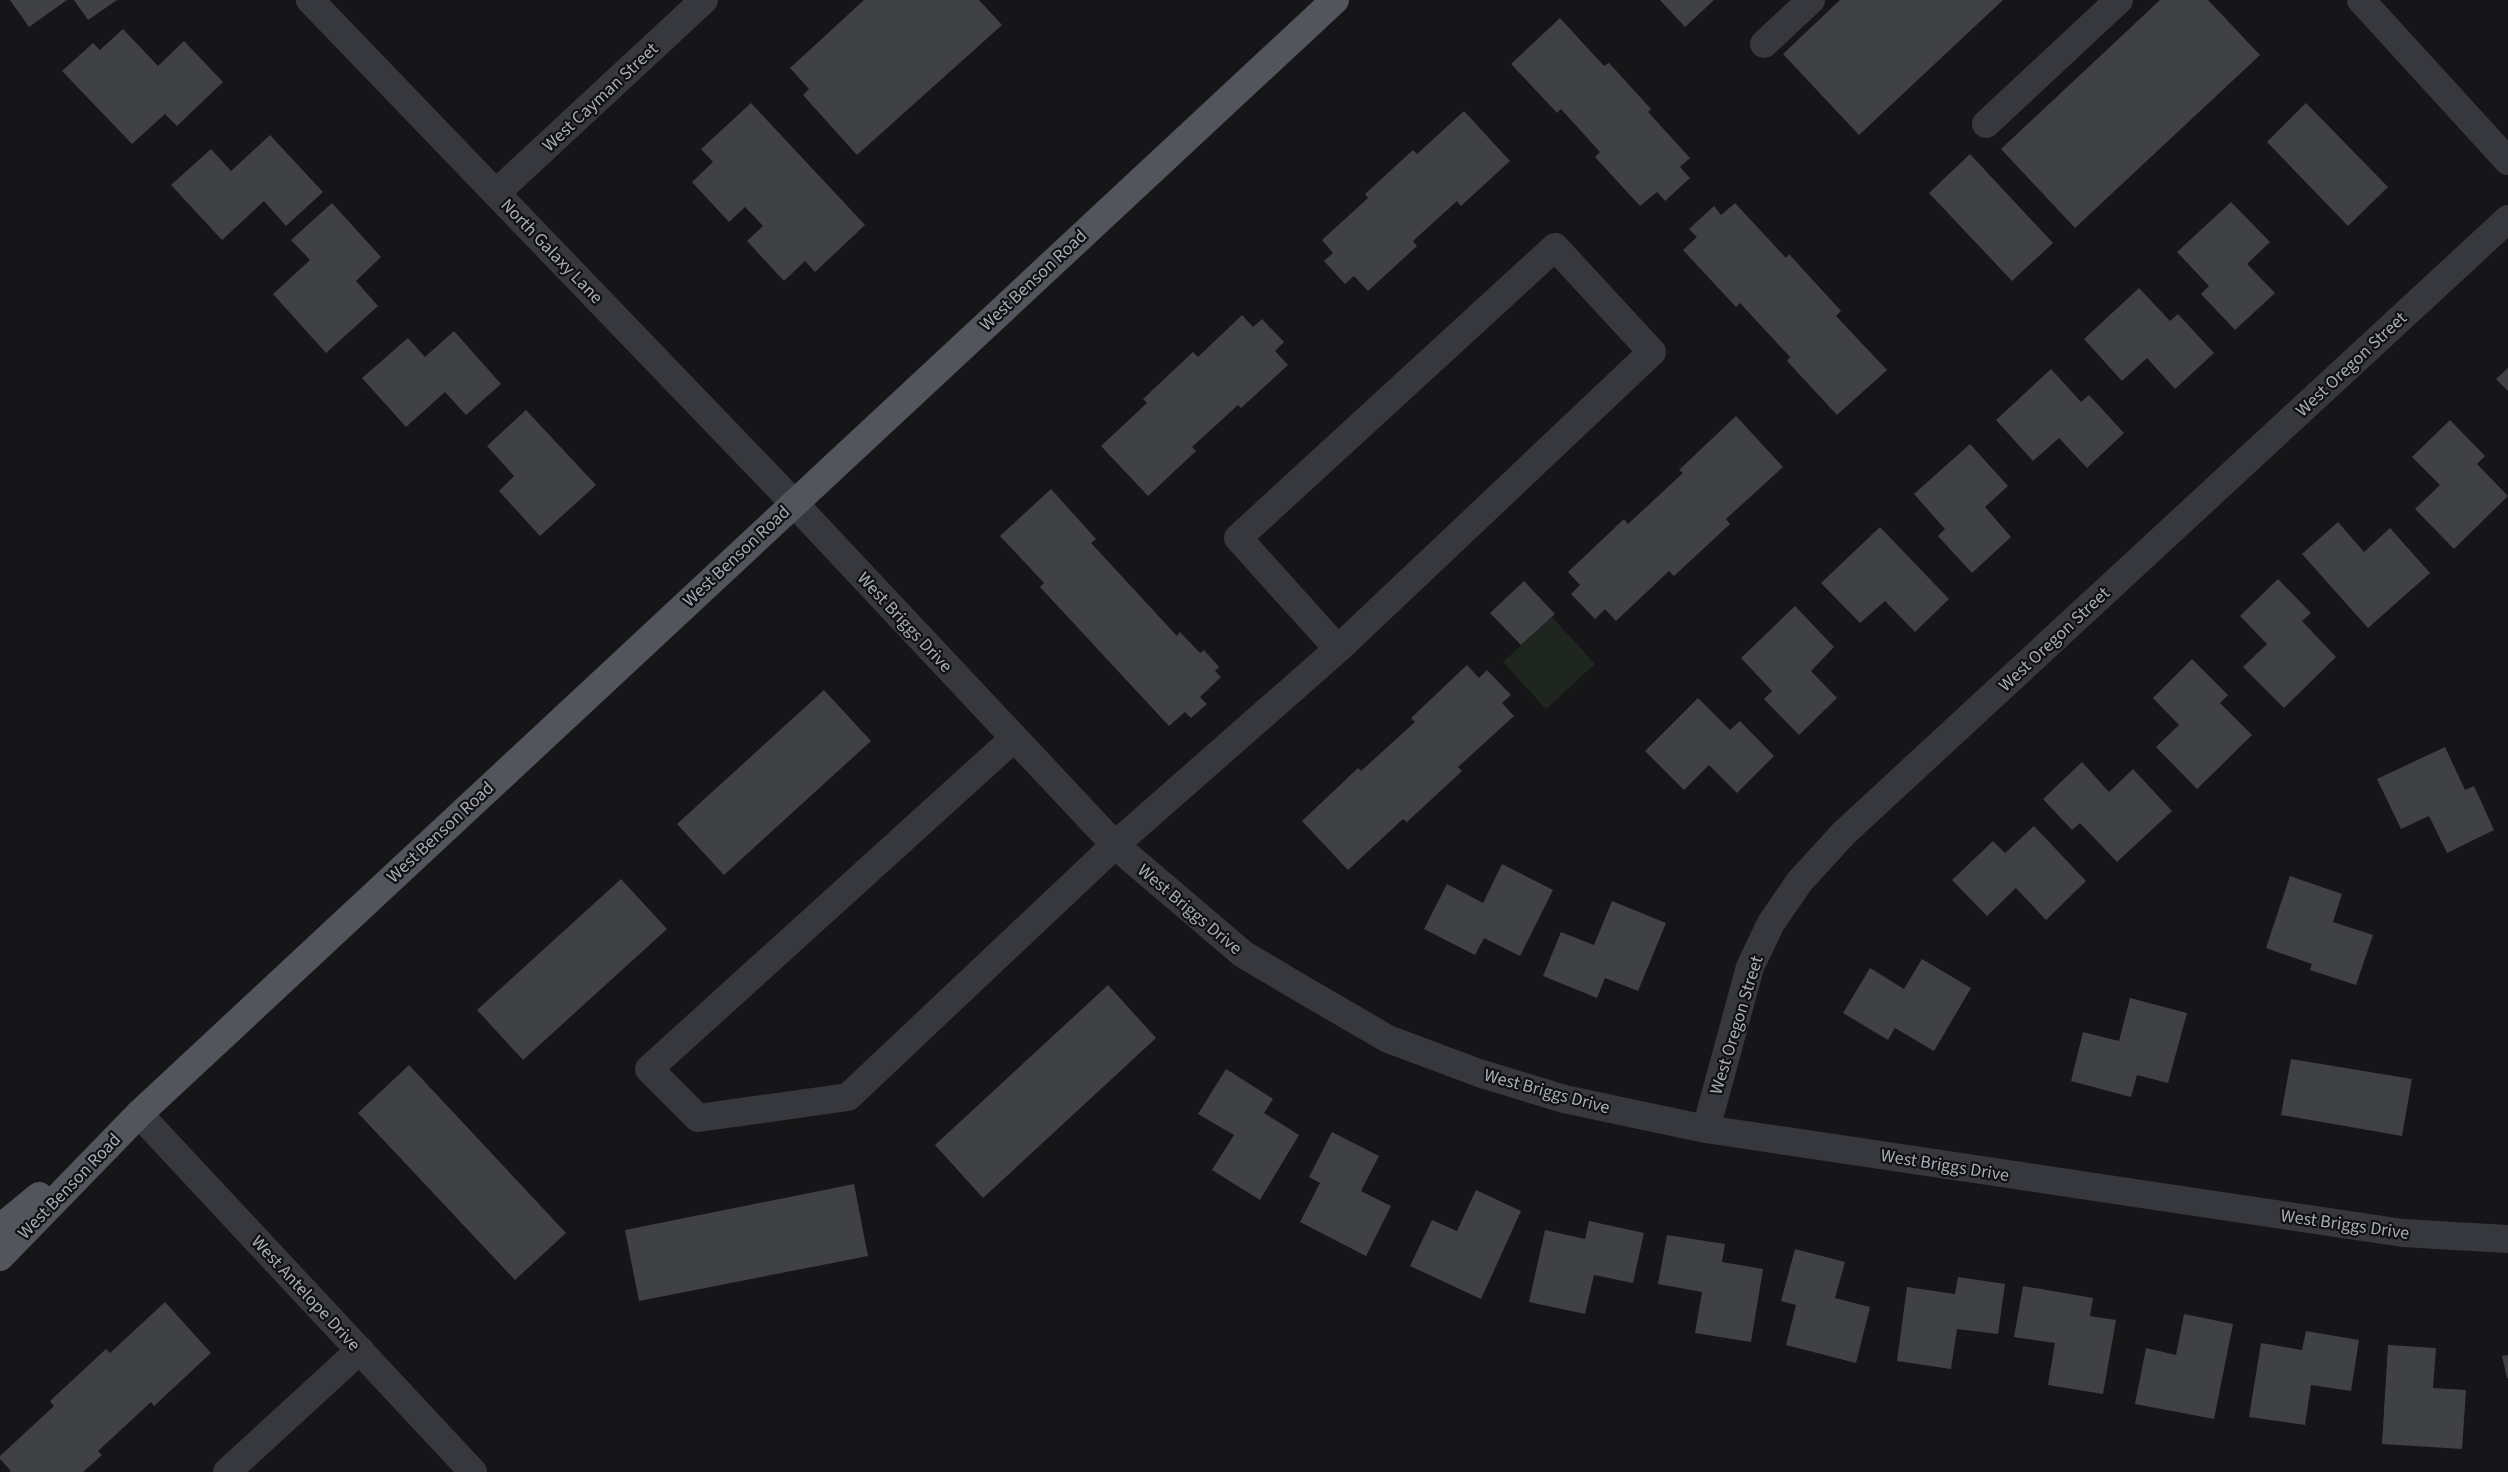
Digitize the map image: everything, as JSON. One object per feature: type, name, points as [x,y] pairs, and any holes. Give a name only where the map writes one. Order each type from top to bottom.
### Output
[{"type":"main road","name":"West Benson Road","points":[[0,1257],[139,1114],[793,502],[1335,0]]},
{"type":"main road","name":"West Benson Road","points":[[0,1228],[139,1114]]},
{"type":"street","name":"North Galaxy Lane","points":[[310,0],[793,502]]},
{"type":"street","name":"West Cayman Street","points":[[496,193],[704,0]]},
{"type":"street","points":[[1764,44],[1811,0]]},
{"type":"street","points":[[1986,124],[2118,0]]},
{"type":"street","points":[[2361,0],[2508,161]]},
{"type":"street","name":"West Oregon Street","points":[[1706,1129],[1750,967],[1772,923],[1800,881],[1844,833],[2508,218]]},
{"type":"street","points":[[1013,739],[649,1069],[698,1118],[848,1097],[1115,846],[1338,649],[1652,352],[1555,247],[1238,538],[1338,649]]},
{"type":"street","name":"West Briggs Drive","points":[[793,502],[1115,846],[1243,954],[1388,1039],[1478,1073],[1564,1099],[1706,1129],[2403,1233],[2508,1239]]},
{"type":"street","name":"West Antelope Drive","points":[[139,1114],[473,1472]]},
{"type":"street","points":[[227,1472],[360,1350]]},
{"type":"shaded area","points":[[1552,617],[1595,664],[1546,709],[1503,662]]},
{"type":"building","points":[[10,0],[67,0],[29,27]]},
{"type":"building","points":[[74,0],[117,0],[88,20]]},
{"type":"building","points":[[864,0],[979,0],[1002,25],[857,155],[803,95],[809,89],[790,68]]},
{"type":"building","points":[[1660,0],[1714,0],[1685,27]]},
{"type":"building","points":[[1840,0],[2003,0],[1859,135],[1783,54]]},
{"type":"building","points":[[2160,0],[2208,0],[2260,55],[2075,228],[2001,149]]},
{"type":"building","points":[[1560,18],[1604,66],[1609,63],[1651,109],[1648,112],[1690,158],[1680,167],[1690,178],[1665,201],[1657,192],[1640,206],[1595,157],[1600,152],[1561,109],[1557,113],[1511,64]]},
{"type":"building","points":[[123,29],[158,66],[184,41],[223,82],[177,126],[165,114],[132,144],[62,71],[93,43],[100,50]]},
{"type":"building","points":[[751,103],[865,225],[815,272],[805,261],[784,281],[747,241],[763,226],[745,207],[729,222],[692,182],[713,162],[701,149]]},
{"type":"building","points":[[2306,103],[2388,187],[2348,226],[2267,142]]},
{"type":"building","points":[[1464,111],[1510,161],[1461,206],[1457,201],[1413,241],[1417,246],[1368,291],[1354,276],[1345,284],[1324,261],[1333,253],[1322,240],[1368,198],[1365,194],[1413,150],[1417,154]]},
{"type":"building","points":[[270,135],[323,192],[286,226],[264,201],[222,240],[171,185],[211,149],[231,171]]},
{"type":"building","points":[[1970,154],[2053,243],[2012,281],[1929,193]]},
{"type":"building","points":[[2231,202],[2270,242],[2247,264],[2275,293],[2235,330],[2201,294],[2209,286],[2177,252]]},
{"type":"building","points":[[332,203],[381,257],[356,281],[378,306],[326,353],[273,294],[310,260],[291,240]]},
{"type":"building","points":[[1735,203],[1786,258],[1789,254],[1841,311],[1836,316],[1887,370],[1837,415],[1787,361],[1790,357],[1740,303],[1736,307],[1683,250],[1697,237],[1689,229],[1714,206],[1721,215]]},
{"type":"building","points":[[2139,288],[2170,321],[2178,314],[2214,353],[2175,389],[2147,358],[2122,381],[2084,339]]},
{"type":"building","points":[[1242,315],[1253,327],[1262,319],[1284,342],[1275,351],[1288,365],[1241,408],[1238,405],[1192,447],[1196,451],[1148,496],[1101,446],[1147,403],[1143,399],[1193,352],[1198,357]]},
{"type":"building","points":[[454,331],[501,384],[466,415],[445,392],[406,427],[362,378],[408,338],[425,357]]},
{"type":"building","points":[[2508,368],[2508,391],[2496,379]]},
{"type":"building","points":[[2051,369],[2081,402],[2089,395],[2124,433],[2087,468],[2059,438],[2033,461],[1996,420]]},
{"type":"building","points":[[526,410],[596,485],[540,536],[499,491],[514,476],[487,446]]},
{"type":"building","points":[[1736,416],[1783,467],[1726,519],[1730,524],[1674,576],[1669,571],[1616,621],[1605,609],[1595,619],[1571,594],[1580,585],[1568,572],[1624,519],[1628,524],[1683,473],[1679,470]]},
{"type":"building","points":[[2450,420],[2485,456],[2477,464],[2508,496],[2454,549],[2415,509],[2440,485],[2412,457]]},
{"type":"building","points":[[1970,444],[2008,486],[1985,507],[2011,537],[1972,573],[1938,536],[1945,529],[1914,494]]},
{"type":"building","points":[[1051,489],[1096,539],[1091,543],[1177,636],[1180,632],[1200,653],[1204,650],[1219,667],[1215,671],[1221,677],[1200,697],[1207,704],[1191,718],[1185,712],[1169,726],[1040,587],[1044,583],[1000,536]]},
{"type":"building","points":[[2338,522],[2364,552],[2390,528],[2430,573],[2368,628],[2302,554]]},
{"type":"building","points":[[1880,527],[1949,599],[1915,632],[1885,601],[1860,623],[1821,583]]},
{"type":"building","points":[[2278,579],[2311,613],[2302,621],[2336,657],[2284,708],[2243,667],[2267,644],[2240,616]]},
{"type":"building","points":[[1524,581],[1555,614],[1521,645],[1490,613]]},
{"type":"building","points":[[1795,606],[1834,647],[1811,671],[1837,698],[1799,735],[1764,699],[1772,691],[1741,658]]},
{"type":"building","points":[[2192,659],[2228,695],[2220,703],[2252,735],[2197,789],[2156,747],[2179,725],[2153,698]]},
{"type":"building","points":[[1467,665],[1479,678],[1487,670],[1511,695],[1502,703],[1514,716],[1458,767],[1462,771],[1407,822],[1403,819],[1348,870],[1302,821],[1358,768],[1361,771],[1415,722],[1411,718]]},
{"type":"building","points":[[824,690],[871,741],[724,875],[677,824]]},
{"type":"building","points":[[1698,698],[1730,730],[1740,721],[1774,756],[1737,793],[1709,765],[1684,790],[1645,751]]},
{"type":"building","points":[[2445,747],[2465,790],[2474,786],[2494,830],[2447,853],[2429,816],[2401,829],[2377,779]]},
{"type":"building","points":[[2082,762],[2109,792],[2133,769],[2172,811],[2117,862],[2080,823],[2072,830],[2043,799]]},
{"type":"building","points":[[2034,826],[2086,881],[2046,920],[2016,888],[1987,916],[1952,880],[1993,841],[2005,853]]},
{"type":"building","points":[[1502,864],[1553,890],[1520,956],[1484,938],[1475,955],[1424,929],[1447,884],[1483,903]]},
{"type":"building","points":[[2290,876],[2342,894],[2333,922],[2373,935],[2356,985],[2310,970],[2312,964],[2266,948]]},
{"type":"building","points":[[621,879],[667,929],[523,1060],[477,1010]]},
{"type":"building","points":[[1612,901],[1666,923],[1638,991],[1605,978],[1597,998],[1543,976],[1561,932],[1594,945]]},
{"type":"building","points":[[1922,959],[1971,988],[1934,1051],[1895,1028],[1888,1040],[1843,1013],[1870,968],[1904,989]]},
{"type":"building","points":[[1108,985],[1156,1038],[983,1198],[935,1145]]},
{"type":"building","points":[[2130,998],[2187,1013],[2168,1083],[2137,1075],[2131,1097],[2071,1081],[2083,1032],[2119,1041]]},
{"type":"building","points":[[2291,1059],[2412,1079],[2402,1136],[2281,1115]]},
{"type":"building","points":[[409,1065],[566,1233],[515,1280],[358,1113]]},
{"type":"building","points":[[1226,1069],[1273,1099],[1264,1113],[1299,1135],[1260,1200],[1212,1170],[1234,1135],[1198,1114]]},
{"type":"building","points":[[1332,1132],[1379,1156],[1361,1191],[1391,1206],[1366,1256],[1300,1222],[1320,1183],[1309,1177]]},
{"type":"building","points":[[854,1184],[868,1256],[639,1301],[625,1230]]},
{"type":"building","points":[[1476,1190],[1521,1211],[1481,1299],[1410,1266],[1432,1220],[1457,1231]]},
{"type":"building","points":[[1589,1221],[1644,1233],[1633,1283],[1594,1275],[1585,1314],[1529,1302],[1545,1230],[1585,1239]]},
{"type":"building","points":[[1667,1235],[1725,1244],[1722,1262],[1763,1269],[1751,1342],[1695,1333],[1702,1292],[1658,1284]]},
{"type":"building","points":[[1795,1249],[1845,1262],[1835,1298],[1870,1307],[1856,1363],[1786,1345],[1796,1305],[1781,1301]]},
{"type":"building","points":[[1958,1277],[2005,1284],[1998,1334],[1957,1329],[1951,1369],[1897,1361],[1907,1287],[1955,1294]]},
{"type":"building","points":[[2023,1286],[2093,1298],[2090,1316],[2116,1320],[2103,1394],[2048,1385],[2055,1343],[2014,1337]]},
{"type":"building","points":[[165,1302],[211,1353],[154,1406],[151,1402],[98,1451],[102,1455],[83,1472],[9,1472],[11,1471],[0,1459],[0,1456],[54,1406],[50,1401],[106,1349],[110,1353]]},
{"type":"building","points":[[2184,1314],[2233,1324],[2214,1419],[2135,1404],[2146,1348],[2176,1355]]},
{"type":"building","points":[[2306,1331],[2359,1340],[2351,1391],[2311,1385],[2305,1425],[2249,1417],[2261,1343],[2302,1350]]},
{"type":"building","points":[[2388,1345],[2436,1348],[2433,1388],[2466,1390],[2462,1449],[2382,1444]]},
{"type":"building","points":[[2508,1355],[2508,1378],[2507,1378],[2502,1356]]}]
